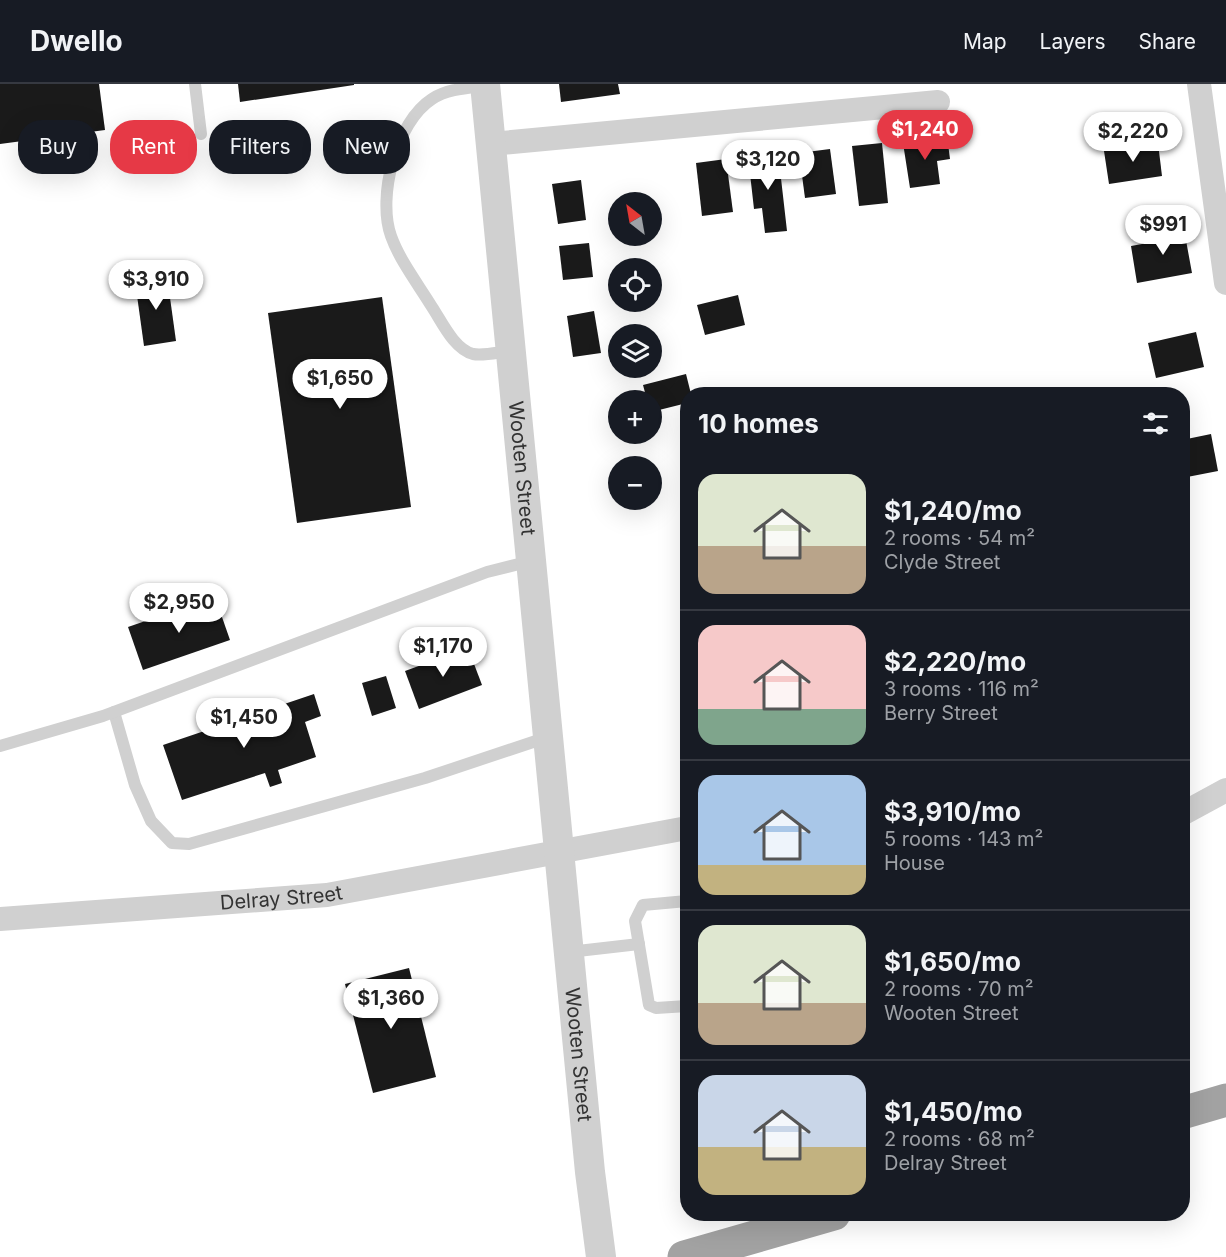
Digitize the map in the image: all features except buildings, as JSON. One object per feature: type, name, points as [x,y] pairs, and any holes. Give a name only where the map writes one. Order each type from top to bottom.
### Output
[{"type":"highway","points":[[1190,1111],[1226,1100]]},
{"type":"highway","points":[[684,1257],[810,1221]]},
{"type":"street","points":[[1199,84],[1221,204],[1226,284]]},
{"type":"street","name":"Wooten Street","points":[[485,85],[569,952],[601,1257]]},
{"type":"street","points":[[490,144],[938,102]]},
{"type":"street","points":[[1190,810],[1226,790]]},
{"type":"street","points":[[560,852],[680,829]]},
{"type":"street","name":"Delray Street","points":[[0,919],[327,895],[560,852]]},
{"type":"lane","points":[[195,84],[201,134]]},
{"type":"lane","points":[[485,85],[461,88],[433,98],[420,108],[393,156],[386,204],[390,234],[399,254],[453,339],[474,354],[511,351]]},
{"type":"lane","points":[[0,746],[114,712],[487,572],[531,561]]},
{"type":"lane","points":[[114,712],[135,785],[151,821],[172,843],[189,844],[425,778],[548,737]]},
{"type":"lane","points":[[680,902],[643,905],[635,921],[649,1005],[656,1008],[680,1006]]},
{"type":"lane","points":[[569,952],[639,944]]}]
